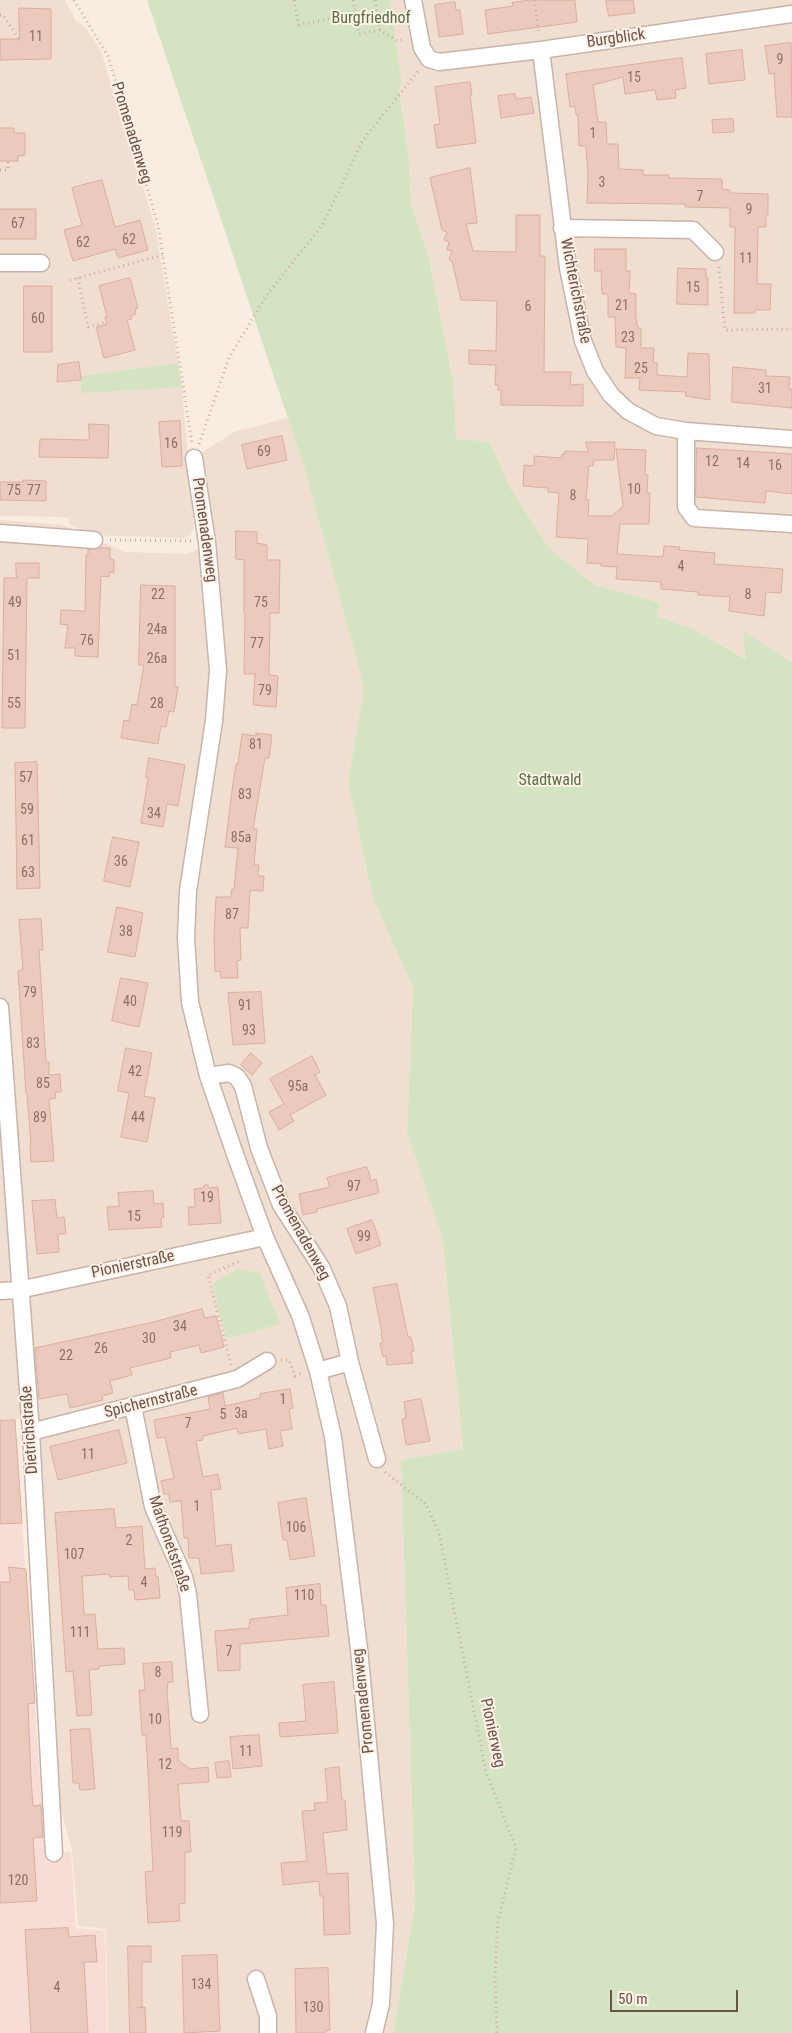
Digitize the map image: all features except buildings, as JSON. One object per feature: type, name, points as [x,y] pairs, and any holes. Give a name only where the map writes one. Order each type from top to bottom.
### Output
[{"type":"street","points":[[413,0],[422,48],[434,60]]},
{"type":"street","name":"Burgblick","points":[[434,60],[541,50],[792,14]]},
{"type":"street","name":"Wichterichstraße","points":[[541,50],[562,228],[577,316],[583,342],[595,371],[611,395],[628,412],[656,426],[686,431],[792,439]]},
{"type":"street","name":"Wichterichstraße","points":[[562,228],[693,230],[717,259]]},
{"type":"street","points":[[0,263],[41,263]]},
{"type":"street","points":[[686,431],[686,507],[694,518],[792,524]]},
{"type":"street","name":"Promenadenweg","points":[[194,458],[207,542],[218,670],[214,721],[188,891],[186,938],[190,1002],[208,1076],[235,1154],[266,1237],[300,1315],[317,1369],[333,1437],[359,1649],[385,1924],[381,2004],[374,2033]]},
{"type":"street","points":[[0,533],[94,540]]},
{"type":"street","name":"Dietrichstraße","points":[[0,1007],[30,1432],[54,1853]]},
{"type":"street","name":"Promenadenweg","points":[[208,1076],[229,1073],[237,1076],[243,1086],[258,1148],[281,1204],[321,1267],[338,1306],[350,1362],[377,1459]]},
{"type":"street","name":"Pionierstraße","points":[[0,1292],[19,1290],[266,1237]]},
{"type":"street","name":"Spichernstraße","points":[[30,1432],[237,1379],[267,1361]]},
{"type":"street","points":[[317,1369],[350,1362]]},
{"type":"street","name":"Mathonetstraße","points":[[132,1406],[153,1507],[184,1578],[188,1594],[200,1714]]},
{"type":"street","points":[[256,1978],[268,2016],[268,2033]]},
{"type":"path","name":"Promenadenweg","points":[[74,0],[108,56],[158,225],[194,458]]},
{"type":"path","points":[[294,0],[299,25],[355,13]]},
{"type":"path","points":[[353,0],[359,34],[380,30],[397,41],[420,36]]},
{"type":"path","points":[[375,0],[380,30]]},
{"type":"path","points":[[534,0],[541,50]]},
{"type":"path","points":[[0,14],[3,15],[21,42]]},
{"type":"path","points":[[194,458],[229,358],[266,296],[323,224],[363,140],[434,60]]},
{"type":"path","points":[[0,170],[8,170],[8,161]]},
{"type":"path","points":[[70,280],[163,255]]},
{"type":"path","points":[[717,259],[725,330],[792,329]]},
{"type":"path","points":[[78,278],[88,327],[106,322]]},
{"type":"path","points":[[94,540],[207,542]]},
{"type":"path","points":[[237,1379],[231,1368],[208,1275],[253,1255],[249,1240]]},
{"type":"path","points":[[267,1361],[289,1360],[295,1376],[317,1369]]},
{"type":"path","name":"Pionierweg","points":[[377,1459],[384,1471],[426,1504],[439,1533],[486,1772],[516,1848],[498,1921],[495,1978],[497,2033]]},
{"type":"shaded area","points":[[0,0],[65,0],[76,21],[86,28],[101,51],[155,226],[178,363],[80,376],[81,392],[182,387],[194,528],[190,535],[183,538],[91,535],[70,524],[68,517],[0,516]]},
{"type":"shaded area","points":[[390,0],[792,0],[792,663],[743,632],[747,659],[693,629],[657,616],[660,603],[595,585],[550,549],[510,488],[490,442],[456,440],[454,385],[429,258],[411,203],[409,160],[399,85],[402,84]]},
{"type":"shaded area","points":[[288,418],[303,463],[364,687],[348,782],[373,899],[413,988],[407,1133],[443,1241],[463,1449],[401,1460],[415,1904],[393,2033],[108,2033],[106,1929],[78,1926],[72,1850],[57,1795],[31,1418],[0,1420],[0,520],[63,525],[125,552],[188,554],[199,548],[190,460],[234,432]]},
{"type":"shaded area","points":[[15,1420],[45,1853],[71,1852],[76,1928],[105,1931],[107,2033],[0,2033],[0,1421]]},
{"type":"green space","name":"Stadtwald","points":[[147,0],[390,0],[402,84],[399,86],[409,160],[411,203],[429,258],[454,385],[456,439],[490,442],[510,488],[550,549],[595,585],[660,603],[657,616],[693,629],[746,659],[743,631],[792,663],[792,2033],[393,2033],[415,1904],[401,1460],[463,1449],[443,1241],[407,1133],[413,988],[373,899],[348,782],[364,687],[303,463]]},
{"type":"green space","points":[[178,363],[182,387],[81,393],[80,376]]},
{"type":"green space","points":[[237,1269],[260,1273],[280,1324],[226,1339],[213,1284]]},
{"type":"park label","name":"Burgfriedhof","points":[[371,19]]}]
